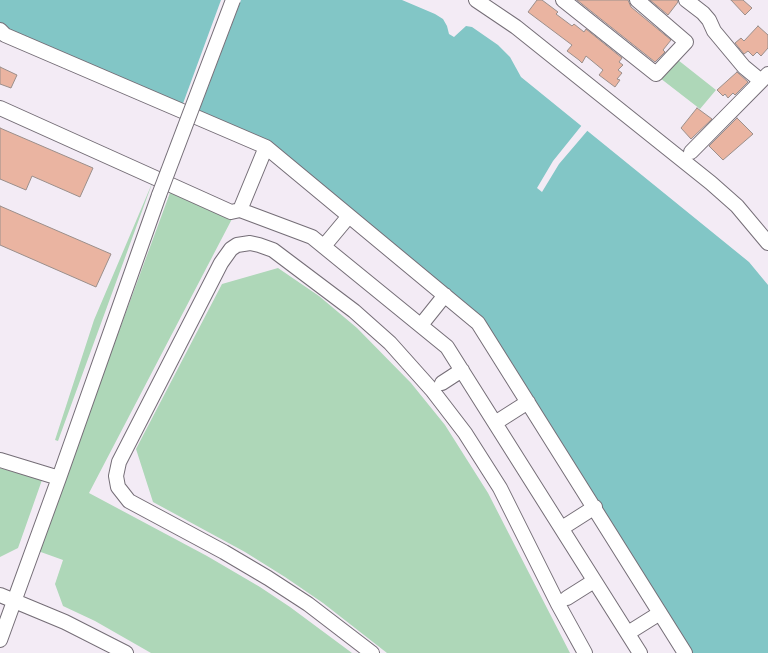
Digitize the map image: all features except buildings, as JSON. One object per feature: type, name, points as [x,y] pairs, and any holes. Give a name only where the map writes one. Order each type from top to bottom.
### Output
[{"type":"street","points":[[0,640],[159,195],[233,0]]},
{"type":"street","points":[[476,0],[516,27],[711,183],[736,206],[768,243]]},
{"type":"street","points":[[563,0],[656,74],[686,42],[645,3]]},
{"type":"street","points":[[686,0],[703,12],[714,31],[744,67],[765,77],[692,152]]},
{"type":"street","points":[[2,35],[266,147],[478,323],[685,653]]},
{"type":"street","points":[[0,108],[231,212],[240,210],[266,226],[312,237],[447,347],[640,653]]},
{"type":"street","points":[[240,210],[266,147]]},
{"type":"street","points":[[324,246],[349,216]]},
{"type":"street","points":[[372,653],[308,604],[224,552],[129,500],[118,487],[116,476],[119,462],[221,263],[231,249],[237,245],[259,244],[273,250],[354,311],[390,343],[432,390],[465,433],[486,465],[516,518],[558,604],[585,653]]},
{"type":"street","points":[[421,325],[445,295]]},
{"type":"street","points":[[442,383],[462,370]]},
{"type":"street","points":[[495,423],[528,402]]},
{"type":"street","points":[[0,460],[59,478]]},
{"type":"street","points":[[562,528],[595,507]]},
{"type":"street","points":[[567,598],[594,581]]},
{"type":"street","points":[[0,595],[65,622],[126,653]]},
{"type":"street","points":[[628,634],[660,613]]},
{"type":"green space","points":[[678,60],[716,90],[700,109],[660,78]]},
{"type":"green space","points":[[153,181],[58,441],[55,440],[94,320]]},
{"type":"green space","points":[[171,190],[233,217],[89,493],[207,556],[260,587],[352,653],[151,653],[95,621],[63,606],[55,584],[63,560],[38,551]]},
{"type":"green space","points":[[278,268],[319,296],[357,328],[411,383],[445,425],[488,493],[570,653],[387,653],[323,603],[285,577],[245,552],[153,502],[136,449],[222,284]]},
{"type":"green space","points":[[0,468],[42,480],[18,548],[0,557]]},
{"type":"water","points":[[0,0],[402,0],[443,19],[449,34],[454,37],[466,26],[472,27],[498,45],[510,57],[521,77],[749,262],[768,285],[768,653],[691,653],[481,318],[272,146],[8,32],[0,24]]},
{"type":"pier","points":[[221,0],[241,0],[197,116],[181,109]]},
{"type":"pier","points":[[582,125],[588,130],[559,164],[542,192],[537,188],[553,161]]}]
